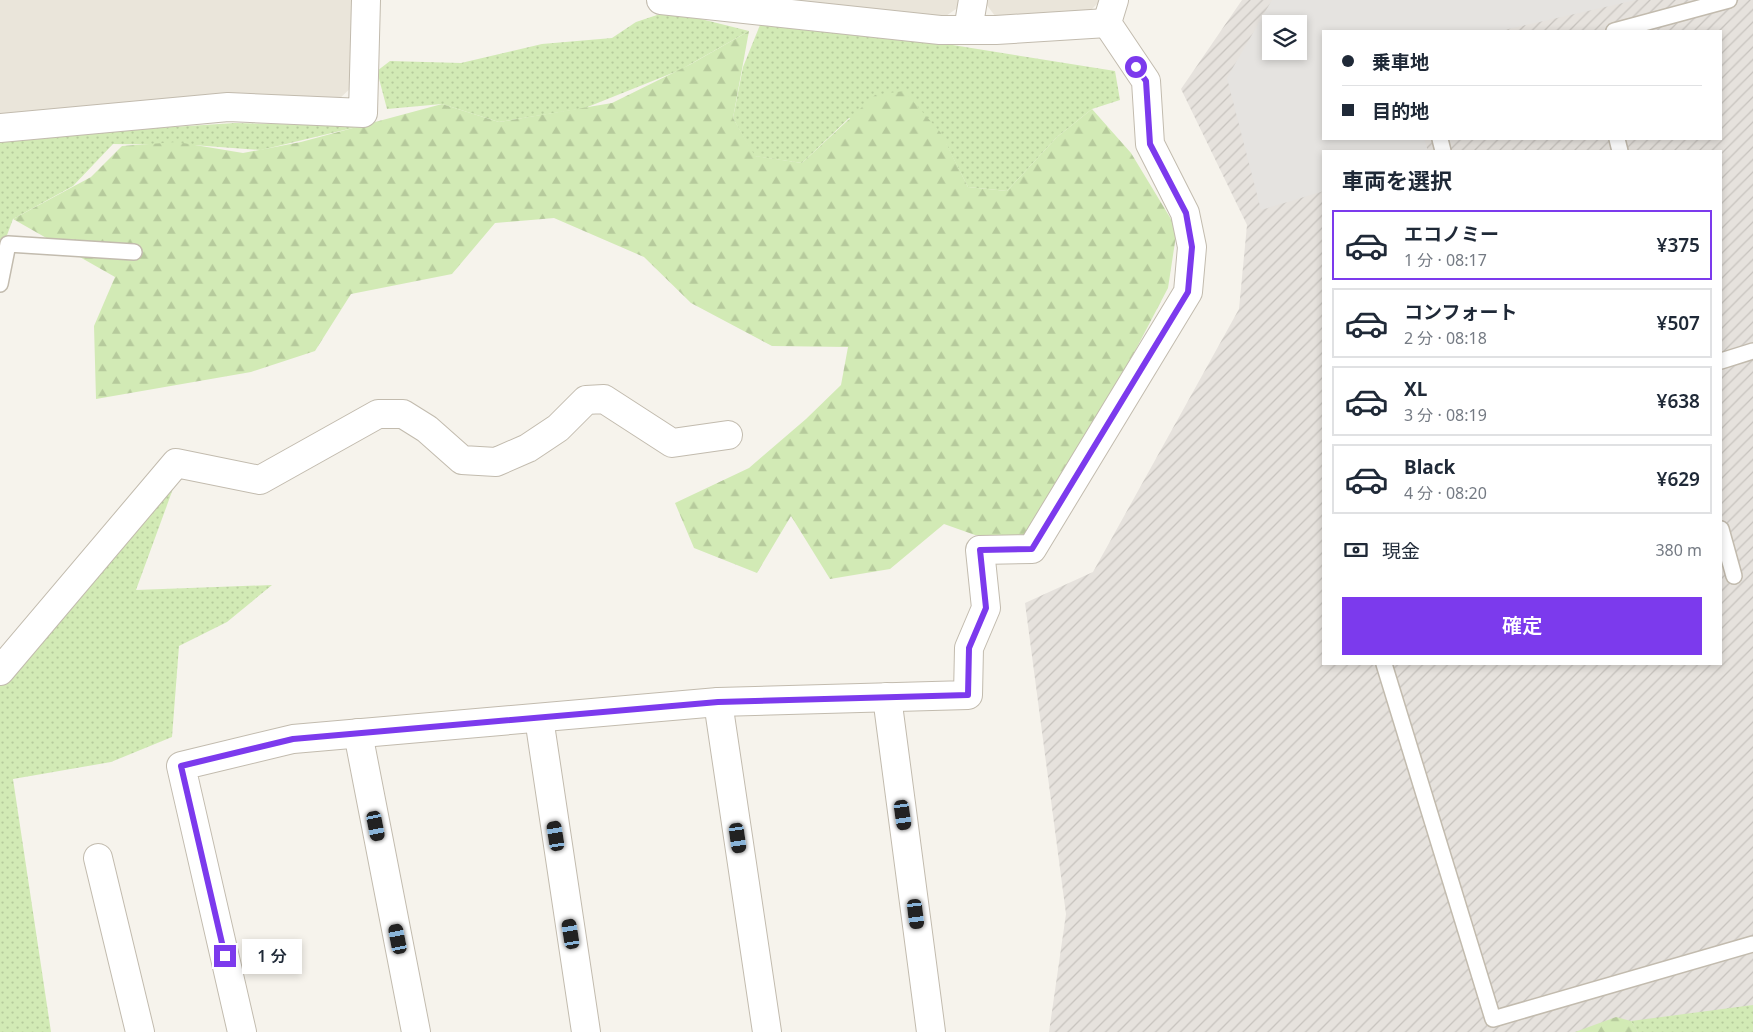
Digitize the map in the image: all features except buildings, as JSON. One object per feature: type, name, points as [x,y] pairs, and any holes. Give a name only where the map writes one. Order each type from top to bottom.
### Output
[{"type":"street","points":[[0,128],[228,106],[363,113],[366,0]]},
{"type":"street","points":[[242,1032],[181,766],[293,739],[358,733],[718,702],[968,695],[969,648],[986,608],[980,550],[1032,549],[1188,292],[1192,247],[1186,213],[1150,144],[1146,81],[1110,11],[968,30],[940,30],[662,0]]},
{"type":"street","points":[[968,30],[973,0]]},
{"type":"street","points":[[0,671],[176,463],[260,480],[378,414],[403,414],[427,428],[462,460],[496,462],[528,448],[558,428],[586,400],[604,399],[672,443],[728,435]]},
{"type":"street","points":[[887,697],[931,1032]]},
{"type":"street","points":[[718,702],[767,1032]]},
{"type":"street","points":[[539,718],[586,1032]]},
{"type":"street","points":[[358,733],[416,1032]]},
{"type":"street","points":[[98,858],[140,1032]]},
{"type":"lane","points":[[1618,30],[1729,0]]},
{"type":"lane","points":[[0,284],[8,244],[134,252]]},
{"type":"lane","points":[[1722,361],[1753,352]]},
{"type":"lane","points":[[1722,533],[1734,576]]},
{"type":"lane","points":[[1384,665],[1493,1019],[1753,944]]},
{"type":"shaded area","points":[[0,0],[356,0],[356,83],[337,101],[0,118]]},
{"type":"shaded area","points":[[766,0],[963,0],[963,4],[943,18]]},
{"type":"shaded area","points":[[983,0],[1101,0],[1087,14],[998,20]]},
{"type":"shaded area","points":[[1242,0],[1753,0],[1753,1011],[1682,1032],[1049,1032],[1066,914],[1025,603],[1093,572],[1239,309],[1247,225],[1181,89]]},
{"type":"shaded area","points":[[1272,0],[1636,0],[1504,30],[1322,30],[1322,140],[1424,140],[1428,150],[1322,150],[1322,192],[1261,210],[1227,78],[1262,17],[1262,60],[1307,60],[1307,15],[1263,15]]},
{"type":"green space","points":[[669,11],[749,31],[680,70],[585,108],[499,122],[442,104],[387,109],[377,71],[390,61],[461,63],[542,44],[612,38],[636,22]]},
{"type":"green space","points":[[760,25],[909,38],[1115,71],[1120,100],[1092,109],[1057,137],[1007,191],[968,187],[946,144],[849,118],[802,163],[754,156],[733,118],[743,67]]},
{"type":"green space","points":[[749,31],[733,118],[755,156],[802,163],[875,95],[904,91],[941,133],[968,187],[1007,191],[1057,137],[1092,109],[1131,153],[1177,229],[1168,288],[1124,372],[1029,535],[975,535],[944,524],[890,569],[830,579],[791,516],[757,573],[694,548],[675,503],[749,468],[806,419],[841,385],[848,347],[772,346],[691,303],[644,257],[554,218],[495,223],[452,274],[351,294],[315,351],[251,372],[96,399],[94,326],[115,277],[13,219],[91,177],[122,146],[177,142],[243,153],[301,142],[442,104],[499,122],[612,103],[691,64]]},
{"type":"green space","points":[[235,123],[361,126],[261,150],[193,145],[113,144],[73,186],[13,219],[0,254],[0,138]]},
{"type":"green space","points":[[174,486],[136,590],[272,585],[227,622],[179,646],[172,737],[111,762],[13,779],[51,1032],[0,1032],[0,671]]},
{"type":"green space","points":[[1753,1005],[1753,1032],[1638,1032],[1631,1021]]},
{"type":"green space","points":[[1616,1017],[1631,1021],[1638,1032],[1575,1032]]},
{"type":"route","points":[[225,956],[181,766],[293,739],[718,702],[968,695],[969,648],[986,608],[980,550],[1032,549],[1188,292],[1192,247],[1186,213],[1150,144],[1146,81],[1136,67]]}]
